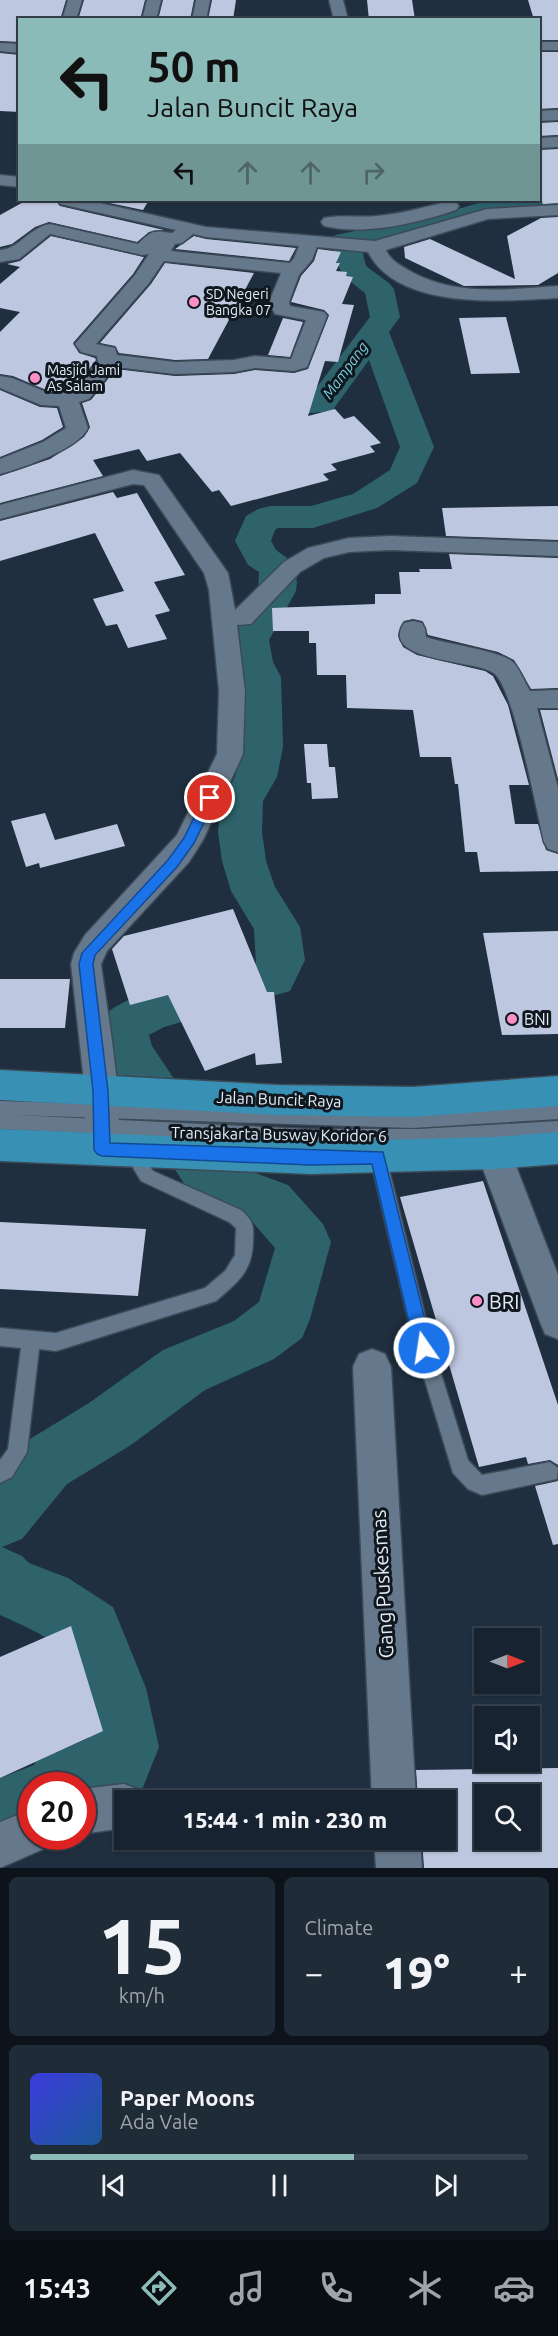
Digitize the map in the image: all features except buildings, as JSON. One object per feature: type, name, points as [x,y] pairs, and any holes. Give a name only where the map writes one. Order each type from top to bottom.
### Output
[{"type":"main road","name":"Jalan Buncit Raya","points":[[0,1085],[120,1130],[225,1144],[378,1157],[495,1153],[558,1148]]},
{"type":"main road","name":"Jalan Buncit Raya","points":[[0,1145],[120,1130],[143,1102],[205,1106],[412,1102],[558,1091]]},
{"type":"street","points":[[70,18],[75,0]]},
{"type":"street","points":[[150,18],[154,0]]},
{"type":"street","points":[[199,18],[203,0]]},
{"type":"street","points":[[336,0],[340,18]]},
{"type":"street","points":[[540,45],[558,46]]},
{"type":"street","points":[[0,47],[18,49]]},
{"type":"street","points":[[540,116],[558,115]]},
{"type":"street","points":[[540,143],[558,142]]},
{"type":"street","points":[[0,180],[18,182]]},
{"type":"street","points":[[70,201],[188,229],[224,234],[320,235],[368,246],[488,214],[558,210]]},
{"type":"street","points":[[170,239],[142,279],[85,344],[88,348],[108,351],[106,358],[110,360],[175,368],[234,366],[255,362],[294,365],[300,363],[317,315],[282,310],[279,306],[290,273],[296,269],[320,235],[337,201]]},
{"type":"street","points":[[320,235],[344,224],[444,208],[465,201]]},
{"type":"street","points":[[0,256],[12,255],[45,230],[50,229],[142,250],[156,237],[179,238],[188,229]]},
{"type":"street","points":[[368,246],[382,261],[404,276],[450,294],[507,295],[558,292]]},
{"type":"street","points":[[157,255],[296,269]]},
{"type":"street","points":[[0,382],[5,382],[48,401],[67,399],[82,395],[110,360]]},
{"type":"street","points":[[0,467],[51,447],[76,431],[67,399]]},
{"type":"street","points":[[0,512],[133,477],[144,477],[151,480],[216,573],[222,590],[232,691],[230,754],[194,830],[179,855],[89,953],[86,964],[120,1130]]},
{"type":"street","points":[[242,618],[292,567],[315,553],[349,545],[371,543],[558,549]]},
{"type":"street","points":[[413,628],[414,642],[442,652],[490,661],[504,668],[522,700],[558,842]]},
{"type":"street","points":[[522,700],[558,699]]},
{"type":"street","points":[[495,1153],[558,1322]]},
{"type":"street","name":"Gang Puskesmas","points":[[372,1367],[393,1790]]},
{"type":"street","points":[[96,1810],[114,1807]]},
{"type":"street","points":[[0,1845],[18,1837]]},
{"type":"street","points":[[398,1850],[399,1868]]},
{"type":"lane","name":"Transjakarta Busway Koridor 6","points":[[205,1106],[412,1121],[558,1112]]},
{"type":"lane","points":[[0,1108],[120,1130],[147,1176],[235,1216],[245,1226],[244,1257],[231,1277],[210,1295],[56,1342],[0,1337]]},
{"type":"lane","points":[[0,1122],[120,1130]]},
{"type":"lane","name":"Transjakarta Busway Koridor 6","points":[[225,1144],[306,1136],[419,1136],[558,1128]]},
{"type":"lane","points":[[378,1157],[424,1348],[460,1466],[475,1482],[482,1485],[550,1472]]},
{"type":"lane","points":[[0,1473],[5,1470],[17,1452],[31,1340]]},
{"type":"waterway","name":"Mampang","points":[[540,199],[558,199]]},
{"type":"waterway","name":"Mampang","points":[[249,409],[321,404],[385,317],[379,289],[353,270],[345,241],[449,220],[513,201]]},
{"type":"waterway","points":[[0,1517],[46,1463],[110,1424],[184,1370],[254,1340],[282,1319],[304,1242],[269,1202],[212,1181],[128,1051],[123,1026],[150,1011],[273,978],[281,960],[277,927],[254,891],[244,861],[240,832],[242,801],[256,777],[262,747],[261,677],[253,662],[250,640],[278,586],[277,568],[261,557],[253,541],[259,524],[271,517],[313,517],[365,501],[405,476],[417,447],[374,332]]},
{"type":"waterway","points":[[0,1578],[7,1586],[45,1601],[90,1630],[113,1688],[125,1747],[116,1771],[95,1770],[90,1772]]},
{"type":"waterway","points":[[0,1814],[18,1806]]},
{"type":"place","name":"SD Negeri Bangka 07","points":[[194,302]]},
{"type":"place","name":"Masjid Jami As Salam","points":[[35,378]]},
{"type":"place","name":"BNI","points":[[512,1019]]},
{"type":"place","name":"BRI","points":[[477,1301]]},
{"type":"route","points":[[210,798],[189,840],[172,864],[89,953],[86,964],[101,1091],[102,1150],[310,1158],[378,1157],[424,1348]]}]
